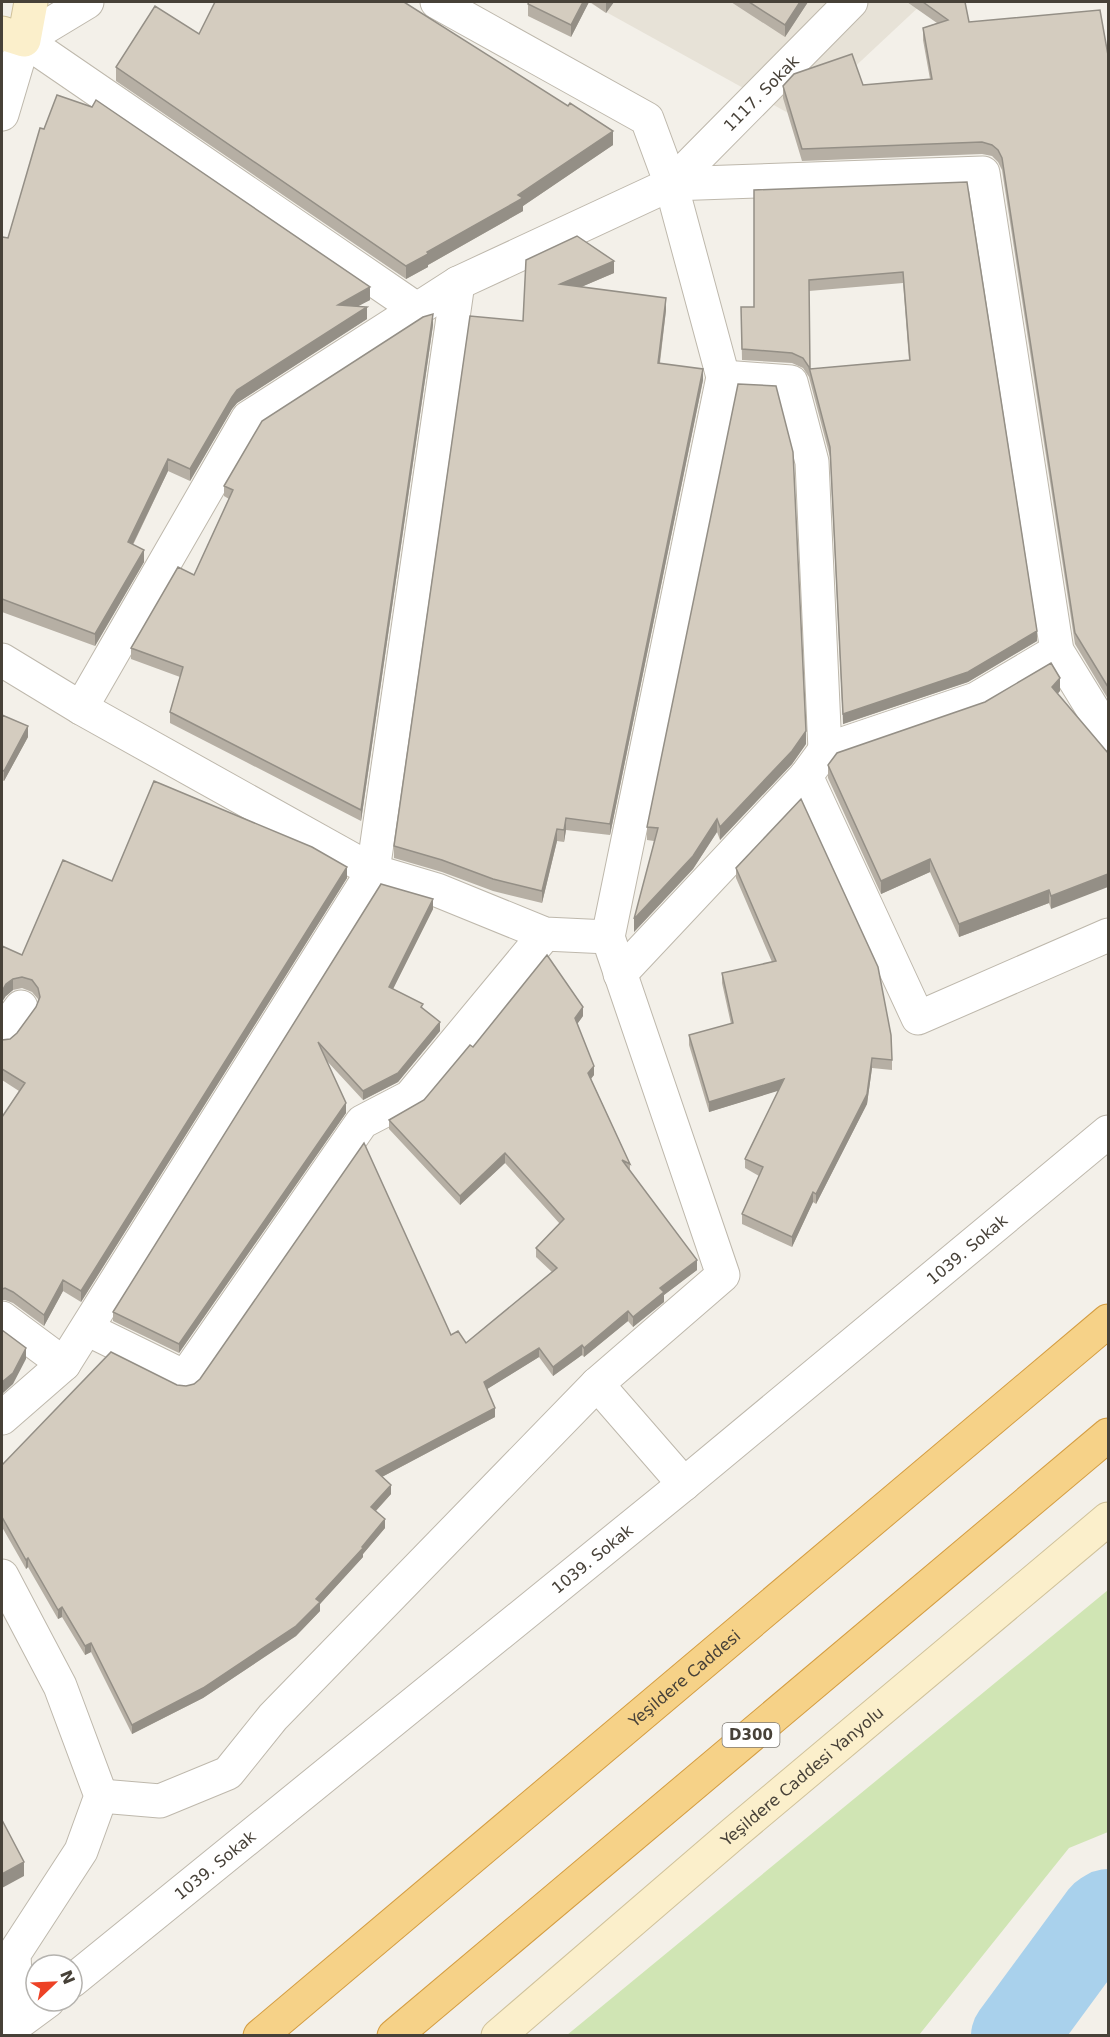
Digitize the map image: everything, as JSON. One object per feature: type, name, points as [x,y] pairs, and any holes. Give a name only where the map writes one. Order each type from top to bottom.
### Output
[{"type":"highway","name":"Yeşildere Caddesi","points":[[260,2036],[1108,1321]]},
{"type":"highway","name":"D300","points":[[394,2036],[1108,1435]]},
{"type":"main road","points":[[13,37],[31,2]]},
{"type":"main road","name":"Yeşildere Caddesi Yanyolu","points":[[498,2036],[734,1833],[1108,1519]]},
{"type":"street","points":[[13,37],[87,2]]},
{"type":"street","points":[[101,1796],[160,1802],[228,1773],[273,1717],[597,1384],[723,1275],[608,937],[723,377],[671,184],[647,119],[438,2]]},
{"type":"street","name":"1117. Sokak","points":[[671,184],[851,2]]},
{"type":"street","points":[[2,114],[13,37]]},
{"type":"street","points":[[13,37],[418,310]]},
{"type":"street","points":[[81,708],[248,418],[458,283],[671,184],[983,173],[1057,651],[1108,734]]},
{"type":"street","points":[[2,1418],[64,1364],[374,872],[458,283]]},
{"type":"street","points":[[723,377],[791,382],[812,462],[816,763],[918,1018],[1108,935]]},
{"type":"street","points":[[620,974],[816,763],[976,699],[1057,651]]},
{"type":"street","points":[[2,660],[81,708],[374,872],[437,890],[545,934],[608,937]]},
{"type":"street","points":[[87,1329],[185,1377],[362,1122],[410,1097],[545,934]]},
{"type":"street","points":[[2,1033],[21,1007]]},
{"type":"street","name":"1039. Sokak","points":[[84,1971],[684,1484],[1108,1132]]},
{"type":"street","points":[[2,1318],[64,1364]]},
{"type":"street","points":[[597,1384],[684,1484]]},
{"type":"street","points":[[2,1576],[60,1686],[101,1796],[81,1851],[8,1959],[9,2030]]},
{"type":"street","points":[[9,2030],[32,2013]]},
{"type":"shaded area","points":[[588,2],[924,2],[799,119]]},
{"type":"green space","points":[[1108,1590],[1108,1832],[1069,1848],[919,2035],[567,2035]]},
{"type":"building","points":[[215,2],[404,2],[568,106],[570,103],[613,131],[518,195],[523,198],[406,266],[116,67],[155,6],[199,34]]},
{"type":"building","points":[[529,2],[583,2],[571,25],[528,4]]},
{"type":"building","points":[[749,2],[800,2],[785,25]]},
{"type":"building","points":[[923,2],[965,2],[969,22],[1100,10],[1108,55],[1108,687],[1075,633],[1002,158],[998,150],[982,142],[802,149],[783,86],[794,74],[852,54],[863,85],[932,79],[923,28],[948,20]]},
{"type":"building","points":[[57,95],[92,107],[96,100],[370,287],[338,305],[367,307],[237,390],[190,469],[168,459],[128,542],[144,550],[95,634],[2,599],[2,237],[8,238],[40,128],[44,129]]},
{"type":"building","points":[[967,182],[1037,631],[968,672],[843,714],[830,447],[809,367],[803,358],[792,353],[742,349],[741,307],[754,307],[754,190]],"holes":[[[903,272],[910,360],[810,369],[809,280]]]},
{"type":"building","points":[[577,236],[614,261],[560,284],[666,298],[658,363],[703,369],[610,824],[566,818],[564,830],[557,829],[542,891],[493,879],[442,860],[394,846],[470,316],[523,321],[526,260]]},
{"type":"building","points":[[433,314],[361,810],[170,712],[183,667],[131,648],[178,567],[194,575],[233,490],[224,486],[262,421],[423,317]]},
{"type":"building","points":[[738,384],[776,386],[793,452],[806,731],[792,751],[720,827],[717,819],[693,856],[634,919],[658,828],[647,827]]},
{"type":"building","points":[[1051,663],[1060,678],[1052,687],[1108,753],[1108,874],[1051,896],[1049,890],[959,924],[930,859],[881,881],[828,765],[837,753],[985,702]]},
{"type":"building","points":[[2,715],[28,726],[4,771],[2,770]]},
{"type":"building","points":[[154,781],[312,847],[347,867],[81,1291],[63,1280],[44,1315],[13,1292],[2,1289],[2,1117],[25,1083],[2,1069],[2,1040],[10,1039],[17,1033],[36,1007],[40,997],[38,988],[32,980],[22,977],[13,979],[2,991],[2,946],[22,955],[63,860],[112,881]]},
{"type":"building","points":[[801,799],[878,967],[891,1035],[892,1060],[872,1058],[867,1094],[816,1194],[813,1192],[792,1237],[742,1214],[763,1167],[745,1159],[784,1079],[709,1102],[689,1035],[733,1023],[722,973],[776,961],[736,868]]},
{"type":"building","points":[[381,884],[433,899],[389,987],[423,1004],[421,1007],[440,1022],[398,1073],[363,1091],[318,1042],[346,1103],[179,1344],[113,1312]]},
{"type":"building","points":[[547,955],[583,1007],[575,1018],[594,1066],[588,1073],[630,1164],[622,1160],[697,1260],[660,1288],[664,1292],[633,1317],[628,1311],[584,1348],[582,1345],[553,1367],[539,1348],[484,1382],[495,1408],[376,1471],[391,1485],[371,1507],[385,1519],[363,1548],[316,1599],[320,1602],[296,1626],[203,1688],[132,1725],[91,1643],[85,1646],[62,1607],[58,1610],[2,1517],[2,1465],[111,1352],[177,1385],[194,1384],[200,1379],[364,1143],[451,1335],[458,1331],[466,1343],[557,1268],[536,1248],[564,1219],[505,1153],[460,1196],[389,1120],[424,1100],[470,1045],[473,1047]]},
{"type":"building","points":[[2,1330],[26,1348],[13,1373],[2,1382]]},
{"type":"building","points":[[2,1820],[24,1862],[2,1874]]},
{"type":"waterway","points":[[1014,2036],[1103,1915],[1108,1912]]}]
